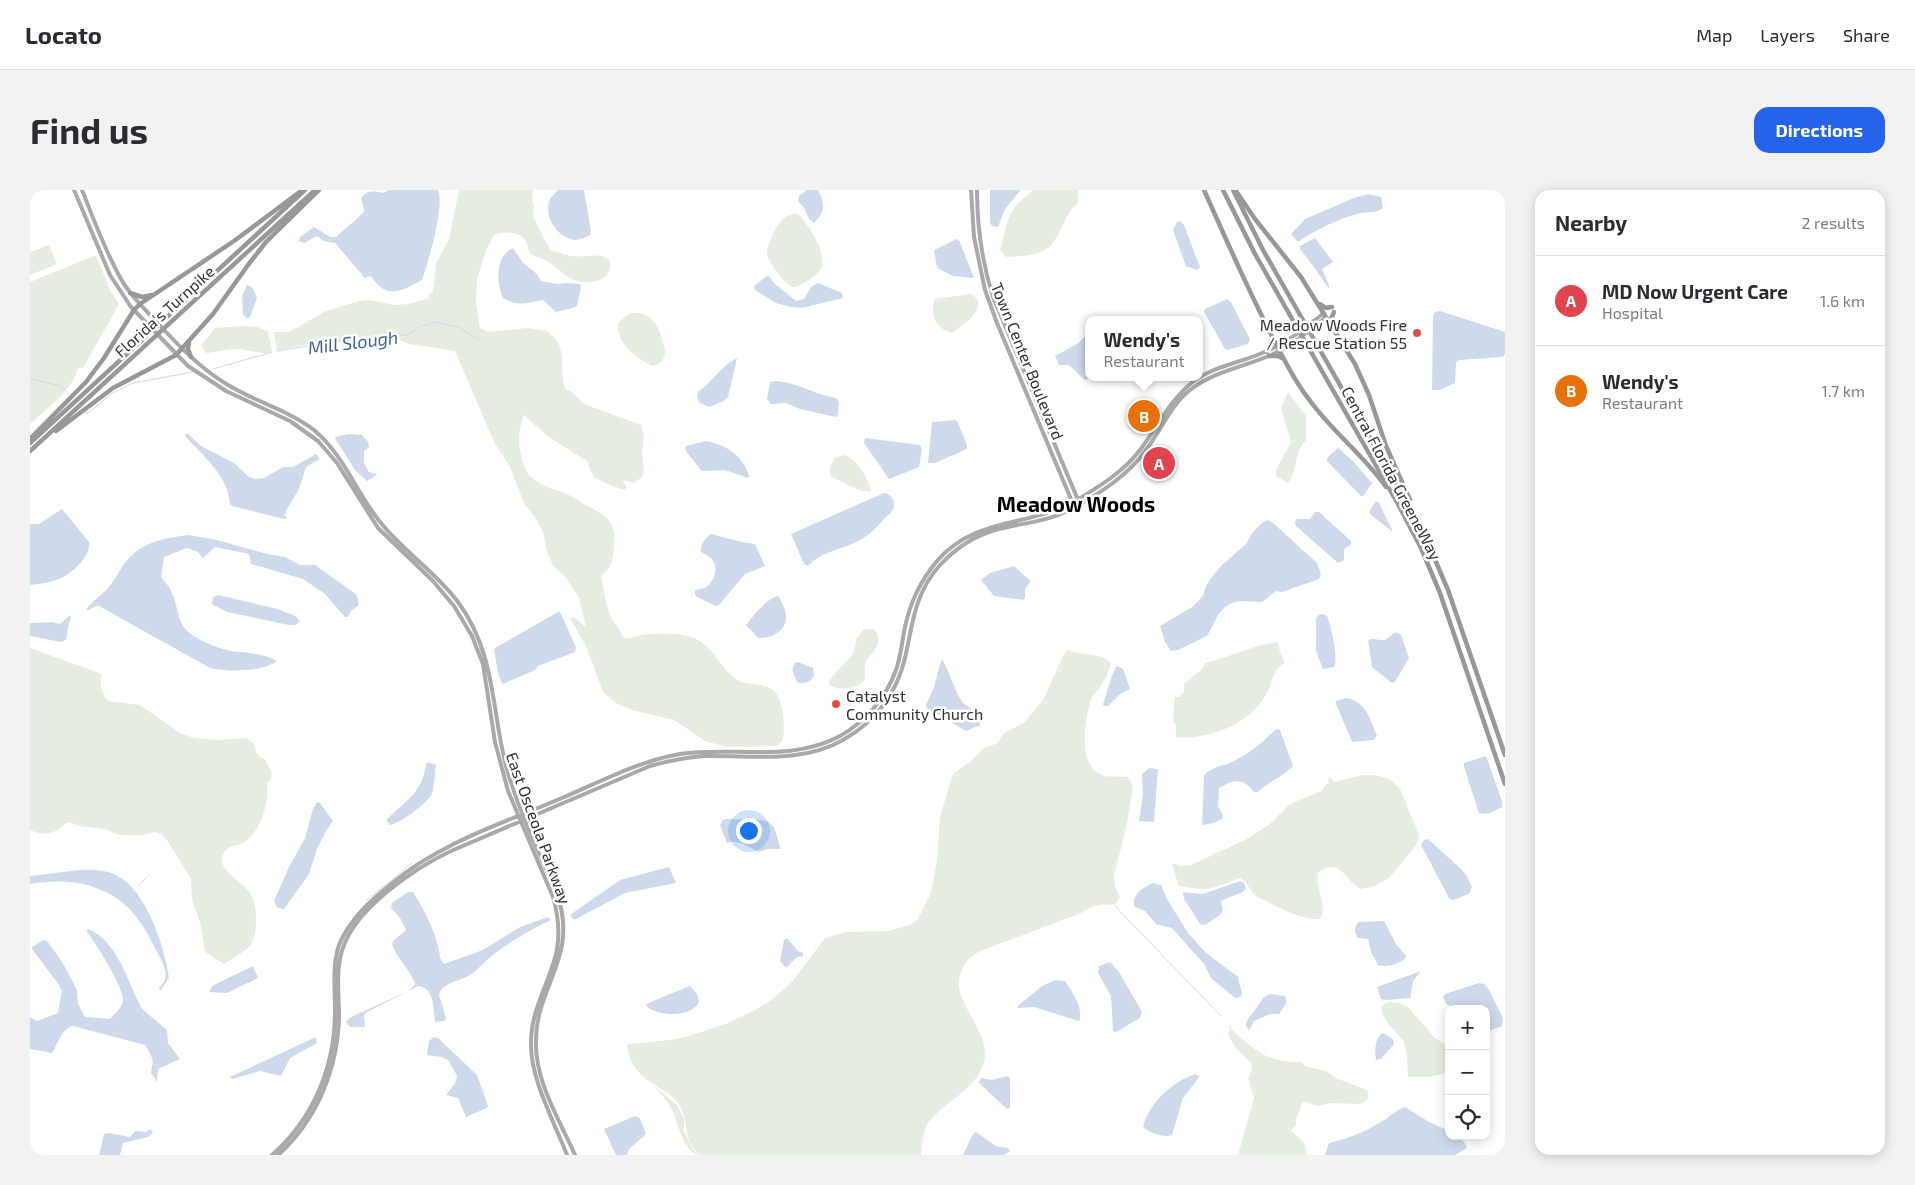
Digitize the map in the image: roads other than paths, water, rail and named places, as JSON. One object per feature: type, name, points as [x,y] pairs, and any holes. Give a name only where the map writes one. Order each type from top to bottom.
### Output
[{"type":"highway","points":[[30,439],[86,382],[104,358],[134,310],[140,304],[234,241],[303,190]]},
{"type":"highway","name":"Florida's Turnpike","points":[[30,443],[303,190]]},
{"type":"highway","name":"Florida's Turnpike","points":[[30,451],[315,190]]},
{"type":"highway","points":[[36,445],[113,388],[182,350],[213,314],[266,242],[319,190]]},
{"type":"highway","points":[[1204,190],[1250,294],[1282,359],[1318,412],[1358,453],[1379,478],[1428,563]]},
{"type":"highway","name":"Central Florida GreeneWay","points":[[1221,190],[1398,504],[1428,563],[1505,784]]},
{"type":"highway","points":[[1234,190],[1301,277],[1362,378],[1393,463],[1422,529]]},
{"type":"highway","name":"Central Florida GreeneWay","points":[[1234,190],[1254,234],[1422,529],[1448,590],[1505,755]]},
{"type":"highway","points":[[130,293],[142,297],[155,294]]},
{"type":"highway","points":[[1318,303],[1333,310],[1332,327]]},
{"type":"highway","points":[[1271,335],[1268,354],[1282,359]]},
{"type":"highway","points":[[190,341],[188,349],[190,357]]},
{"type":"main road","name":"East Osceola Parkway","points":[[74,190],[110,276],[118,290],[134,310],[188,366],[226,391],[284,418],[310,434],[325,448],[337,463],[378,528],[433,581],[454,606],[467,626],[476,645],[487,684],[498,753],[506,783],[551,891],[556,909],[559,925],[558,947],[533,1020],[531,1048],[536,1078],[567,1155]]},
{"type":"main road","name":"East Osceola Parkway","points":[[82,190],[113,265],[130,293],[168,335],[190,357],[228,385],[287,413],[320,436],[342,461],[379,522],[438,578],[458,602],[471,623],[484,652],[492,683],[503,754],[521,816]]},
{"type":"main road","name":"Town Center Boulevard","points":[[971,190],[974,244],[984,290],[1073,502],[1077,504]]},
{"type":"main road","name":"Town Center Boulevard","points":[[977,190],[979,235],[992,297],[1077,504]]},
{"type":"main road","points":[[278,1155],[295,1138],[310,1116],[329,1077],[338,1036],[339,962],[344,944],[354,927],[388,892],[419,868],[451,851],[523,821],[633,770],[693,757],[798,756],[823,750],[844,740],[860,729],[879,710],[896,686],[905,658],[912,616],[918,600],[929,578],[950,555],[963,545],[993,530],[1044,520],[1077,504],[1114,482],[1132,467],[1146,451],[1177,403],[1189,391],[1214,375],[1278,349],[1325,316]]},
{"type":"main road","points":[[272,1155],[300,1123],[315,1100],[324,1078],[334,1036],[335,960],[343,936],[351,924],[374,899],[416,865],[449,847],[661,758],[692,752],[796,750],[817,746],[841,736],[875,707],[890,684],[900,657],[913,598],[926,576],[946,552],[961,541],[989,527],[1042,516],[1073,502]]},
{"type":"main road","points":[[406,556],[416,558]]},
{"type":"main road","points":[[414,563],[423,564]]},
{"type":"main road","name":"East Osceola Parkway","points":[[523,821],[560,902],[564,932],[558,964],[539,1017],[536,1047],[541,1076],[575,1155]]},
{"type":"main road","points":[[556,909],[564,932]]},
{"type":"water","points":[[389,190],[438,190],[440,198],[438,221],[422,280],[407,288],[388,291],[377,284],[371,276],[365,278],[335,243],[323,241],[317,236],[304,243],[299,241],[300,237],[314,227],[330,237],[336,237],[363,213],[361,198],[363,195],[371,192],[383,193]]},
{"type":"water","points":[[558,190],[584,190],[591,231],[590,235],[581,239],[569,239],[555,228],[548,212],[548,203]]},
{"type":"water","points":[[807,190],[818,190],[823,203],[821,215],[814,223],[809,219],[798,201],[799,196]]},
{"type":"water","points":[[990,190],[1021,190],[1005,209],[998,227],[992,226],[990,223]]},
{"type":"water","points":[[1368,194],[1381,197],[1383,208],[1381,210],[1353,215],[1337,221],[1299,241],[1291,234],[1305,219]]},
{"type":"water","points":[[1180,221],[1184,225],[1200,267],[1197,270],[1186,266],[1173,230],[1177,222]]},
{"type":"water","points":[[1315,238],[1333,262],[1322,269],[1329,289],[1300,249],[1300,246]]},
{"type":"water","points":[[957,239],[974,278],[953,276],[937,268],[934,250]]},
{"type":"water","points":[[513,248],[523,263],[537,274],[541,281],[558,284],[580,284],[577,306],[556,312],[543,300],[513,303],[503,298],[498,278],[500,263],[507,252]]},
{"type":"water","points":[[767,276],[796,301],[804,299],[811,287],[818,283],[842,293],[843,298],[802,308],[776,303],[755,290],[754,286]]},
{"type":"water","points":[[247,285],[253,288],[257,298],[250,317],[247,318],[243,315],[242,296]]},
{"type":"water","points":[[1227,299],[1231,302],[1250,339],[1248,344],[1227,350],[1204,312],[1205,309]]},
{"type":"water","points":[[1440,311],[1505,332],[1505,354],[1503,357],[1459,360],[1456,362],[1455,383],[1439,390],[1432,390],[1433,315],[1435,312]]},
{"type":"water","points":[[1085,337],[1085,380],[1069,365],[1059,365],[1055,356],[1077,344]]},
{"type":"water","points":[[737,358],[728,397],[724,401],[709,407],[700,403],[697,398],[698,392]]},
{"type":"water","points":[[777,381],[836,398],[839,402],[838,415],[836,417],[800,409],[786,403],[771,404],[767,399],[770,382]]},
{"type":"water","points":[[955,420],[958,423],[967,449],[935,463],[928,463],[932,422]]},
{"type":"water","points":[[187,433],[201,446],[234,463],[249,477],[255,479],[264,478],[283,467],[293,467],[316,454],[320,459],[306,467],[299,489],[287,509],[285,515],[287,519],[284,519],[232,506],[220,475],[185,436]]},
{"type":"water","points":[[348,434],[362,435],[368,442],[369,447],[364,451],[364,463],[369,472],[376,474],[376,476],[367,481],[355,470],[336,440],[335,437]]},
{"type":"water","points":[[865,438],[920,445],[922,449],[919,467],[889,479],[864,443]]},
{"type":"water","points":[[706,441],[720,445],[733,452],[743,462],[749,476],[748,478],[725,470],[703,471],[700,469],[685,450],[686,446]]},
{"type":"water","points":[[1338,448],[1353,461],[1372,483],[1363,496],[1327,461],[1327,458]]},
{"type":"water","points":[[884,493],[892,497],[894,508],[873,531],[854,543],[819,557],[808,566],[804,564],[791,534]]},
{"type":"water","points":[[1376,501],[1379,503],[1393,532],[1370,514],[1369,512]]},
{"type":"water","points":[[62,509],[89,542],[88,552],[81,563],[66,576],[50,582],[30,585],[30,524],[39,524]]},
{"type":"water","points":[[1315,512],[1319,512],[1351,541],[1351,545],[1344,549],[1344,560],[1338,563],[1296,526],[1295,522],[1297,519],[1310,519]]},
{"type":"water","points":[[1267,520],[1272,522],[1317,563],[1321,574],[1319,579],[1282,592],[1276,591],[1262,602],[1240,601],[1232,603],[1225,607],[1218,615],[1207,636],[1178,650],[1171,651],[1165,642],[1160,626],[1192,607],[1202,597],[1208,582],[1221,566],[1247,543],[1255,530]]},
{"type":"water","points":[[711,534],[755,544],[765,566],[745,574],[719,605],[716,606],[697,597],[695,594],[695,590],[706,587],[714,577],[715,565],[713,561],[701,552],[703,542]]},
{"type":"water","points":[[188,535],[217,540],[285,557],[300,565],[315,565],[357,595],[359,605],[351,611],[348,617],[345,617],[325,594],[303,579],[251,564],[249,554],[215,547],[203,558],[198,552],[187,548],[164,557],[161,577],[171,591],[181,622],[187,631],[198,639],[219,648],[260,655],[277,661],[271,665],[254,669],[235,670],[210,668],[99,606],[86,610],[108,588],[125,563],[138,550],[154,542]]},
{"type":"water","points":[[1014,566],[1031,581],[1025,589],[1025,598],[1023,600],[994,596],[981,580],[990,573]]},
{"type":"water","points":[[218,595],[278,609],[295,616],[300,621],[295,625],[289,625],[227,612],[212,604],[213,597]]},
{"type":"water","points":[[777,596],[785,611],[786,621],[784,626],[773,635],[758,638],[746,625],[763,605]]},
{"type":"water","points":[[560,612],[576,647],[575,652],[538,666],[535,670],[503,684],[498,672],[495,648]]},
{"type":"water","points":[[70,615],[66,640],[61,642],[30,636],[30,623],[52,622],[60,624]]},
{"type":"water","points":[[1318,615],[1327,616],[1329,621],[1336,657],[1334,667],[1323,669],[1316,651],[1316,619]]},
{"type":"water","points":[[1396,632],[1401,635],[1409,658],[1395,682],[1392,683],[1372,667],[1368,641],[1371,639],[1385,640]]},
{"type":"water","points":[[943,660],[963,703],[985,718],[979,724],[980,726],[966,731],[927,708],[926,705],[934,687],[941,661]]},
{"type":"water","points":[[798,662],[813,668],[814,676],[809,681],[804,683],[797,682],[792,670],[795,663]]},
{"type":"water","points":[[1117,666],[1123,669],[1130,689],[1120,694],[1108,706],[1105,706],[1103,705],[1105,697]]},
{"type":"water","points":[[1346,698],[1353,700],[1363,707],[1377,736],[1374,740],[1352,742],[1336,704],[1336,701]]},
{"type":"water","points":[[1276,729],[1280,730],[1293,766],[1258,792],[1254,792],[1246,784],[1238,781],[1219,788],[1218,806],[1223,818],[1214,823],[1202,825],[1204,775],[1247,753]]},
{"type":"water","points":[[1486,756],[1502,801],[1502,807],[1483,814],[1479,813],[1464,763]]},
{"type":"water","points":[[427,762],[436,765],[432,794],[413,812],[395,824],[390,825],[386,820],[414,794],[422,781]]},
{"type":"water","points":[[1149,768],[1158,769],[1154,822],[1139,821],[1143,794],[1142,774]]},
{"type":"water","points":[[317,802],[320,803],[333,821],[317,849],[309,874],[284,909],[277,907],[274,901],[289,867],[305,838],[313,809]]},
{"type":"water","points":[[726,819],[767,821],[774,827],[780,849],[768,849],[759,852],[739,843],[727,843],[720,825]]},
{"type":"water","points":[[1428,839],[1467,876],[1472,887],[1469,894],[1453,900],[1449,898],[1421,845],[1424,840]]},
{"type":"water","points":[[669,867],[676,883],[625,893],[574,920],[570,915],[620,880]]},
{"type":"water","points":[[80,870],[102,871],[116,875],[131,886],[147,909],[164,953],[169,978],[160,991],[159,988],[163,984],[166,975],[165,970],[151,940],[141,923],[128,907],[111,895],[84,884],[48,882],[30,884],[30,876]]},
{"type":"water","points":[[1240,881],[1244,883],[1246,888],[1243,892],[1223,900],[1221,902],[1223,910],[1220,915],[1205,925],[1200,924],[1184,899],[1183,892],[1203,894]]},
{"type":"water","points":[[1153,883],[1161,885],[1167,899],[1188,933],[1205,952],[1238,977],[1242,993],[1241,997],[1235,998],[1211,978],[1204,964],[1172,928],[1156,924],[1145,911],[1135,907],[1134,899],[1136,896],[1142,889]]},
{"type":"water","points":[[408,892],[413,892],[434,932],[440,958],[444,964],[483,950],[520,927],[548,917],[551,920],[508,944],[470,975],[444,987],[439,995],[446,1018],[445,1021],[435,1022],[432,1000],[428,990],[418,986],[367,1012],[364,1015],[365,1027],[350,1027],[346,1022],[349,1018],[408,991],[415,985],[412,976],[397,955],[392,944],[406,930],[400,918],[391,908],[392,903]]},
{"type":"water","points":[[1384,921],[1396,944],[1406,956],[1405,959],[1399,962],[1385,966],[1378,965],[1371,952],[1368,939],[1358,938],[1355,930],[1359,922]]},
{"type":"water","points":[[89,929],[107,942],[119,960],[142,1009],[167,1030],[168,1043],[180,1059],[158,1069],[157,1082],[151,1073],[153,1061],[145,1045],[73,1026],[63,1033],[52,1053],[30,1049],[30,1017],[37,1021],[58,1013],[62,991],[32,949],[32,947],[43,940],[47,941],[61,960],[73,982],[77,991],[78,1004],[85,1017],[110,1019],[122,1005],[123,999],[119,985],[87,932]]},
{"type":"water","points":[[787,938],[798,951],[803,953],[803,956],[797,957],[786,968],[780,961],[784,940]]},
{"type":"water","points":[[1110,962],[1119,972],[1142,1012],[1140,1018],[1116,1032],[1113,1031],[1111,996],[1098,973],[1099,966]]},
{"type":"water","points":[[253,966],[258,978],[227,993],[209,992],[212,986]]},
{"type":"water","points":[[1421,971],[1413,981],[1410,998],[1381,999],[1377,987]]},
{"type":"water","points":[[1055,980],[1065,981],[1074,995],[1080,1011],[1079,1021],[1034,1007],[1017,1008],[1042,986]]},
{"type":"water","points":[[1479,983],[1484,984],[1488,988],[1503,1018],[1502,1026],[1490,1030],[1490,1005],[1448,1005],[1443,997],[1445,994]]},
{"type":"water","points":[[690,986],[697,994],[699,1002],[689,1011],[666,1014],[651,1010],[646,1006],[648,1003]]},
{"type":"water","points":[[1270,994],[1285,996],[1287,1002],[1279,1014],[1270,1014],[1254,1021],[1249,1031],[1246,1025],[1247,1021],[1264,997]]},
{"type":"water","points":[[1383,1033],[1393,1039],[1394,1044],[1381,1059],[1376,1060],[1375,1049],[1377,1041]]},
{"type":"water","points":[[316,1037],[317,1043],[290,1058],[281,1076],[260,1071],[232,1079],[230,1077]]},
{"type":"water","points":[[434,1037],[438,1038],[477,1075],[488,1106],[487,1108],[466,1117],[458,1098],[446,1095],[456,1082],[457,1076],[449,1061],[442,1057],[427,1055],[429,1041]]},
{"type":"water","points":[[1195,1074],[1200,1076],[1183,1098],[1172,1135],[1157,1134],[1143,1127],[1150,1110],[1163,1094],[1178,1082]]},
{"type":"water","points":[[1007,1076],[1010,1078],[1010,1108],[1007,1109],[978,1082],[982,1078],[992,1080]]},
{"type":"water","points":[[1405,1107],[1445,1129],[1445,1140],[1461,1140],[1467,1148],[1455,1155],[1325,1155],[1329,1143],[1375,1126]]},
{"type":"water","points":[[635,1116],[640,1118],[646,1134],[629,1149],[627,1155],[616,1155],[604,1129]]},
{"type":"water","points":[[150,1129],[153,1133],[148,1137],[123,1143],[120,1155],[99,1155],[104,1134],[109,1133],[130,1137],[135,1131],[146,1132]]},
{"type":"water","points":[[976,1132],[996,1146],[1008,1148],[1010,1151],[1004,1155],[963,1155],[973,1134]]},
{"type":"waterway","name":"Mill Slough","points":[[277,351],[362,338],[408,335],[419,327],[437,322],[458,327],[481,341]]},
{"type":"waterway","name":"Mill Slough","points":[[213,369],[272,352]]},
{"type":"waterway","name":"Mill Slough","points":[[86,412],[87,414],[111,394],[133,383],[193,372]]},
{"type":"waterway","name":"Mill Slough","points":[[30,379],[61,386],[69,394]]},
{"type":"waterway","points":[[367,900],[412,863]]},
{"type":"waterway","points":[[139,885],[147,877]]},
{"type":"waterway","points":[[1114,905],[1221,1016]]},
{"type":"place","name":"Meadow Woods Fire / Rescue Station 55","points":[[1417,333]]},
{"type":"place","name":"Wendy's","points":[[1144,416]]},
{"type":"place","name":"MD Now Urgent Care","points":[[1159,463]]},
{"type":"place","name":"Catalyst Community Church","points":[[836,704]]},
{"type":"district","name":"Meadow Woods","points":[[1076,503]]}]
